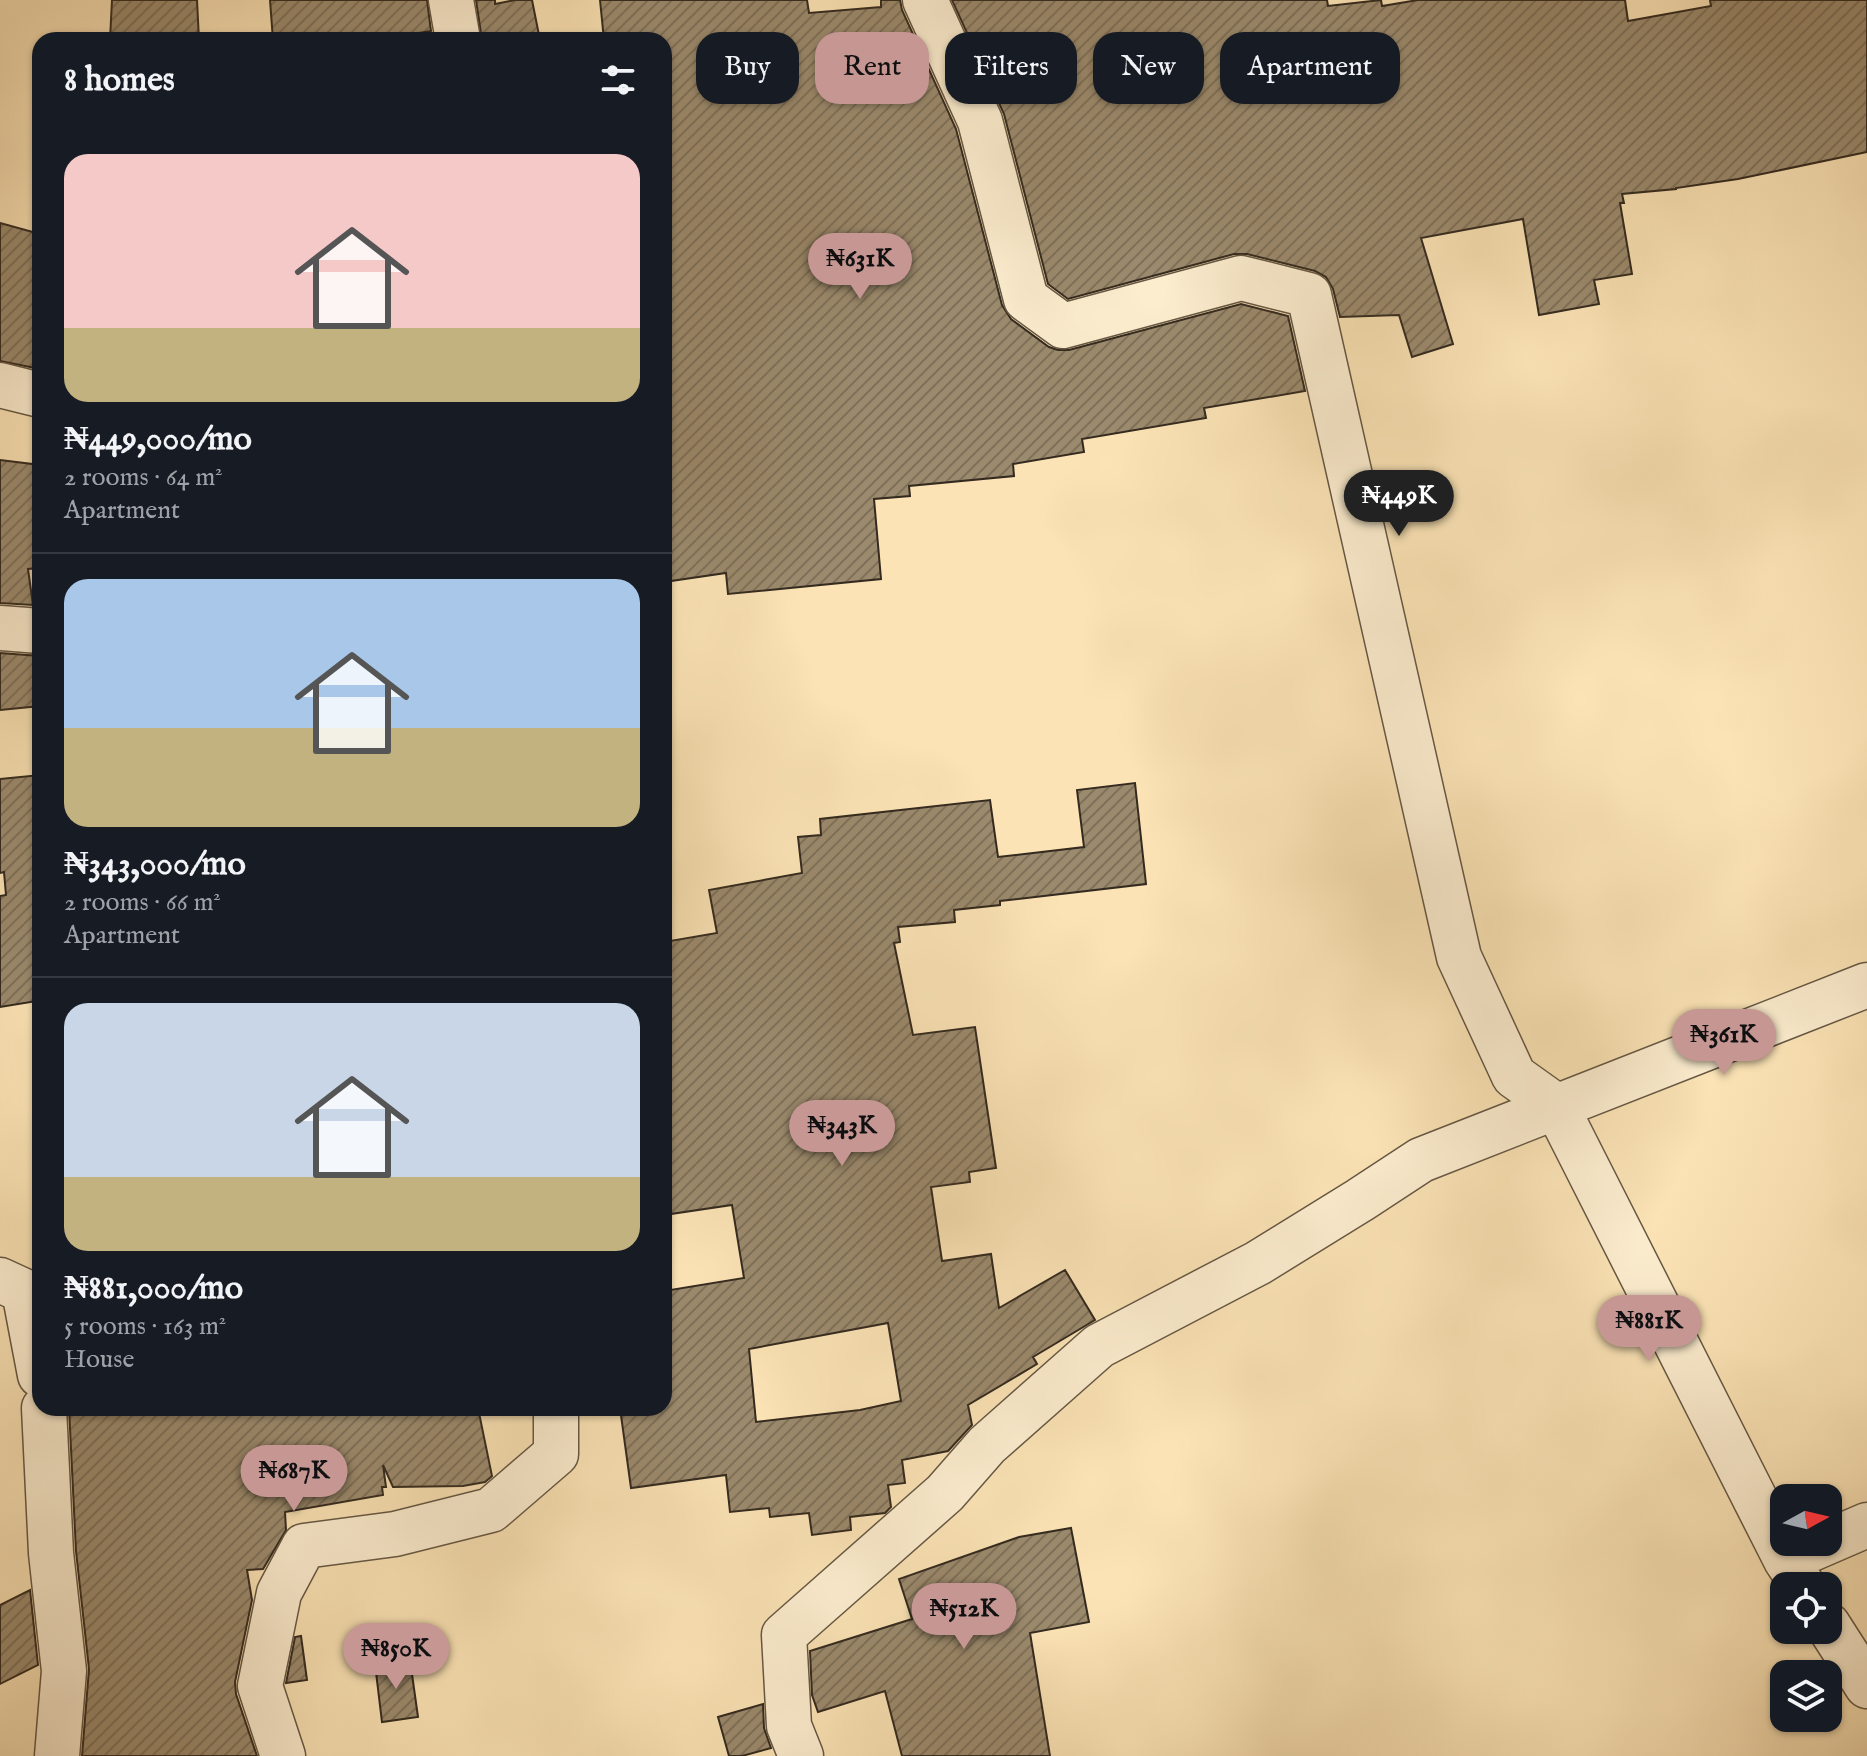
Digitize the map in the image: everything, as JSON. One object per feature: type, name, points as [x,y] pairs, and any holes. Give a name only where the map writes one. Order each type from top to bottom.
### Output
[{"type":"street","points":[[451,0],[457,32]]},
{"type":"street","points":[[925,0],[980,121],[1026,299],[1063,326],[1241,278],[1309,295],[1459,957],[1514,1076],[1556,1106],[1794,1572]]},
{"type":"street","points":[[0,385],[32,393]]},
{"type":"street","points":[[0,628],[32,630]]},
{"type":"street","points":[[801,1756],[789,1726],[784,1635],[945,1493],[987,1445],[1099,1346],[1258,1263],[1421,1160],[1867,985]]},
{"type":"street","points":[[0,1280],[24,1291],[32,1333]]},
{"type":"street","points":[[44,1416],[51,1553],[64,1671],[57,1756]]},
{"type":"street","points":[[283,1756],[260,1686],[279,1593],[304,1546],[395,1534],[491,1510],[556,1454],[556,1416]]},
{"type":"street","points":[[1796,1572],[1867,1525]]},
{"type":"street","points":[[1840,1644],[1867,1686]]},
{"type":"building","points":[[112,0],[197,0],[199,32],[110,32]]},
{"type":"building","points":[[270,0],[427,0],[431,31],[425,32],[272,32]]},
{"type":"building","points":[[476,0],[495,0],[495,4],[532,0],[538,32],[481,32]]},
{"type":"building","points":[[600,0],[807,0],[809,13],[881,7],[881,0],[900,0],[912,32],[815,32],[815,104],[929,104],[929,70],[956,129],[1002,305],[1011,319],[1049,347],[1069,350],[1241,304],[1288,316],[1305,391],[1204,408],[1206,418],[1082,439],[1084,452],[1013,464],[1014,476],[909,486],[910,496],[874,499],[881,579],[728,594],[726,573],[672,581],[672,32],[603,32]]},
{"type":"building","points":[[952,0],[1327,0],[1328,6],[1381,0],[1382,6],[1418,0],[1625,0],[1628,21],[1711,6],[1710,0],[1867,0],[1867,152],[1738,179],[1622,194],[1624,203],[1620,203],[1632,274],[1594,280],[1599,304],[1539,315],[1523,219],[1421,238],[1453,344],[1412,357],[1399,315],[1340,317],[1333,289],[1326,277],[1315,271],[1247,254],[1234,254],[1068,299],[1048,284],[999,104],[1077,104],[1077,32],[967,32]]},
{"type":"building","points":[[0,223],[32,232],[32,367],[0,361]]},
{"type":"building","points":[[0,460],[32,464],[32,569],[28,569],[32,605],[0,603]]},
{"type":"building","points":[[0,653],[32,655],[32,707],[0,710]]},
{"type":"building","points":[[32,776],[32,1002],[0,1007],[0,896],[6,895],[4,872],[0,873],[0,779]]},
{"type":"building","points":[[1135,783],[1146,884],[1000,901],[1000,905],[954,910],[955,922],[898,927],[900,942],[894,943],[913,1035],[975,1027],[996,1168],[969,1172],[970,1182],[931,1187],[942,1261],[991,1254],[999,1308],[1065,1270],[1095,1320],[1033,1357],[1037,1364],[968,1405],[972,1425],[948,1451],[902,1460],[905,1483],[888,1485],[891,1507],[885,1513],[850,1517],[851,1530],[812,1535],[809,1513],[770,1517],[769,1508],[730,1512],[726,1475],[631,1488],[621,1416],[672,1416],[672,1290],[744,1278],[732,1205],[672,1214],[672,941],[717,933],[709,890],[802,873],[798,837],[821,835],[820,819],[990,800],[998,857],[1084,847],[1077,790]],"holes":[[[888,1323],[901,1401],[860,1410],[756,1422],[749,1349]]]},
{"type":"building","points":[[69,1416],[480,1416],[492,1476],[485,1482],[463,1486],[393,1487],[383,1465],[386,1487],[382,1487],[383,1495],[285,1512],[286,1530],[263,1569],[247,1570],[252,1600],[235,1682],[236,1694],[257,1756],[82,1756],[89,1669],[76,1551]]},
{"type":"building","points":[[1071,1528],[1089,1622],[1030,1633],[1050,1756],[902,1756],[885,1691],[818,1712],[812,1695],[810,1651],[912,1619],[899,1579],[1019,1537]]},
{"type":"building","points":[[30,1590],[38,1665],[0,1684],[0,1605]]},
{"type":"building","points":[[301,1636],[307,1680],[286,1683],[295,1637]]},
{"type":"building","points":[[410,1660],[418,1717],[382,1722],[375,1664]]},
{"type":"building","points":[[763,1704],[764,1728],[771,1748],[742,1756],[729,1756],[718,1717]]}]
